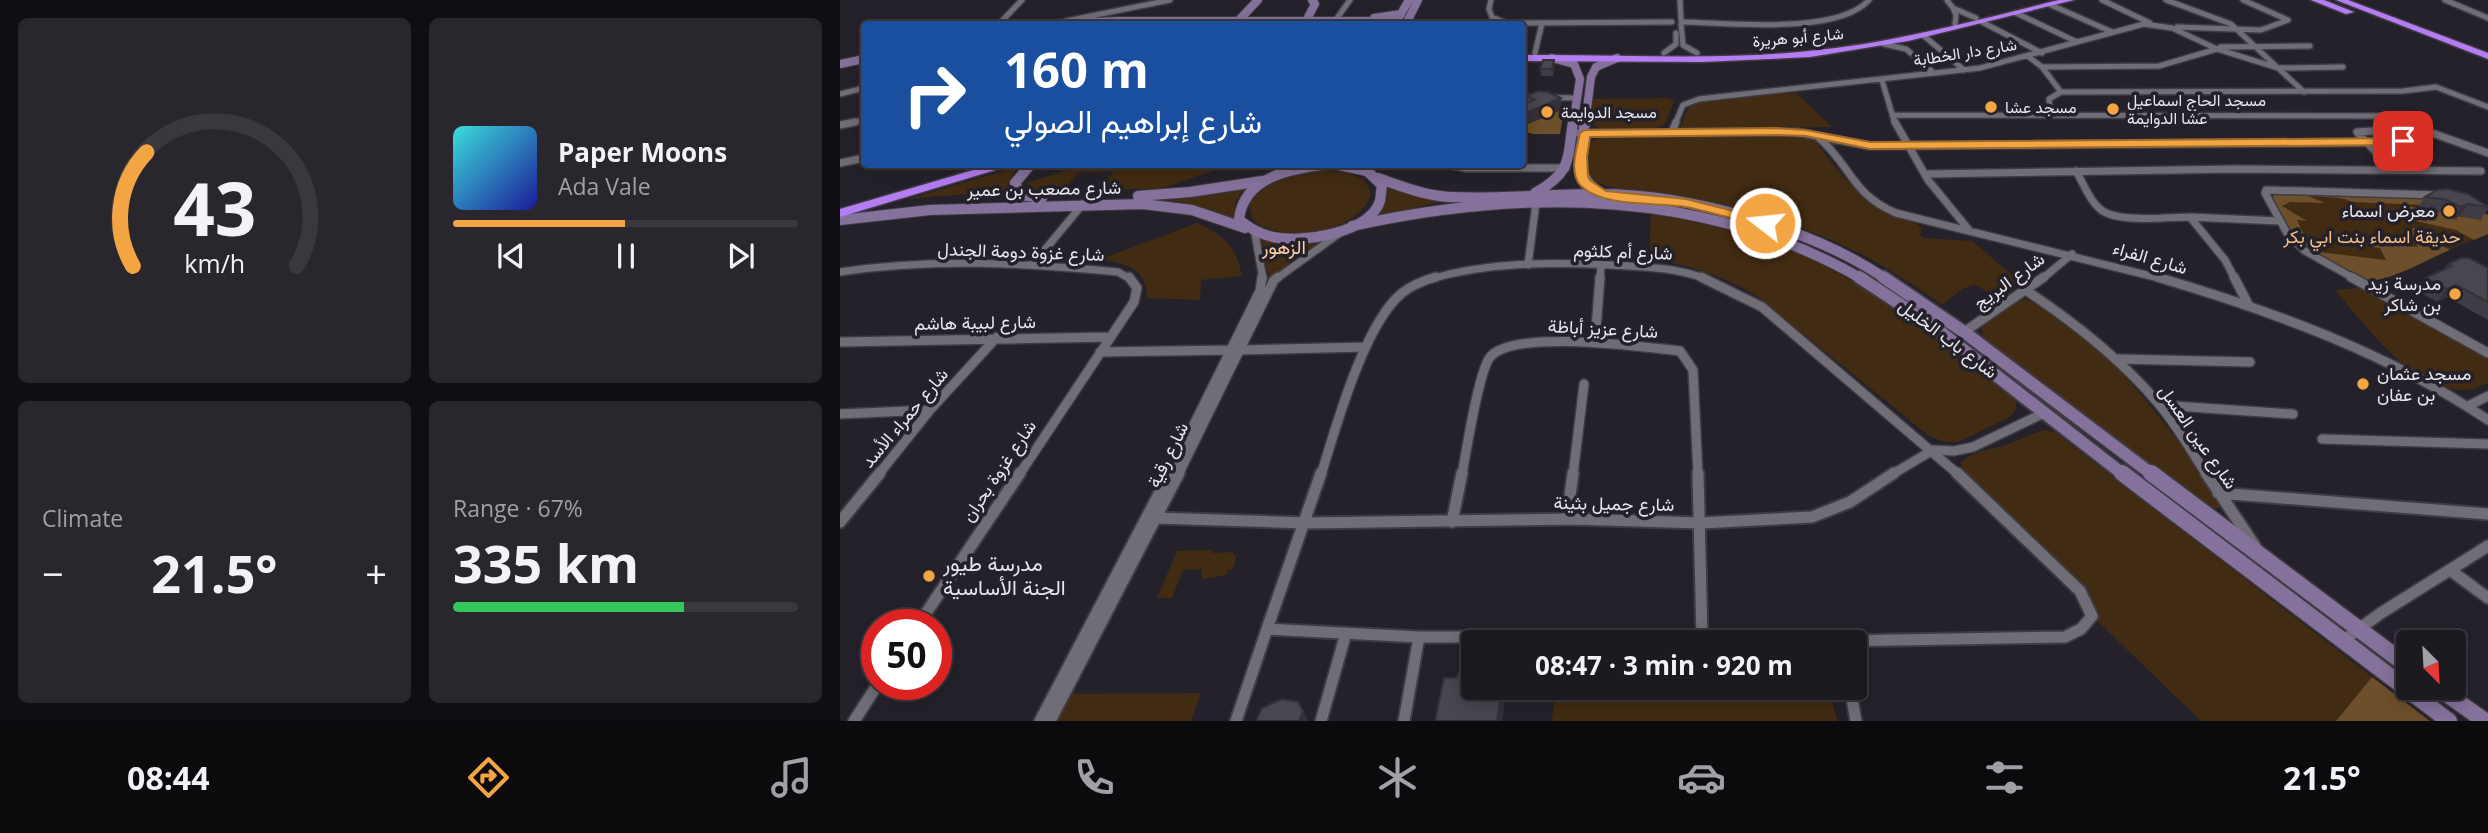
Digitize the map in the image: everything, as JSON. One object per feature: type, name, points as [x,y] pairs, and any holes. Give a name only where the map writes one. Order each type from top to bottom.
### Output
[{"type":"highway","name":"شارع أبو هريرة","points":[[1526,56],[1786,56],[1884,44],[1906,44],[1923,35],[2050,2],[2070,0]]},
{"type":"highway","points":[[2315,0],[2416,34],[2488,54]]},
{"type":"highway","points":[[2332,0],[2416,34]]},
{"type":"highway","points":[[2340,0],[2463,48]]},
{"type":"highway","points":[[2353,0],[2488,54]]},
{"type":"highway","name":"شارع أبو هريرة","points":[[1526,55],[1770,54],[1822,49],[1979,20]]},
{"type":"highway","name":"شارع مصعب بن عمير","points":[[842,213],[973,168]]},
{"type":"highway","name":"شارع مصعب بن عمير","points":[[842,213],[995,168]]},
{"type":"main road","points":[[1305,21],[1315,4],[1312,0]]},
{"type":"main road","points":[[1397,21],[1409,0]]},
{"type":"main road","points":[[1408,21],[1418,0]]},
{"type":"main road","points":[[1305,21],[1384,18],[1401,14]]},
{"type":"main road","points":[[1340,20],[1372,21]]},
{"type":"main road","points":[[1535,198],[1566,168],[1580,79],[1577,67],[1570,62],[1548,58]]},
{"type":"main road","points":[[1602,194],[1585,183],[1581,176],[1581,157],[1591,77],[1596,67],[1617,58]]},
{"type":"main road","points":[[840,64],[861,60]]},
{"type":"main road","points":[[1028,168],[1016,183],[1016,189],[1032,198],[1164,195],[1266,180]]},
{"type":"main road","points":[[1250,231],[1239,219],[1238,210],[1242,200],[1266,180],[1289,168]]},
{"type":"main road","points":[[1281,173],[1309,168]]},
{"type":"main road","name":"شارع باب الخليل","points":[[1357,168],[1415,191],[1448,197],[1535,198],[1680,212],[1777,237],[1833,261],[1888,294],[2341,642],[2449,721]]},
{"type":"main road","points":[[1349,228],[1365,219],[1381,202],[1382,185],[1369,168]]},
{"type":"main road","name":"شارع باب الخليل","points":[[1349,228],[1437,208],[1602,194],[1719,210],[1821,243],[1870,268],[1964,332],[2396,658]]},
{"type":"main road","name":"شارع مصعب بن عمير","points":[[842,213],[1083,204],[1177,206],[1250,231],[1297,240],[1349,228]]},
{"type":"street","points":[[1002,21],[1022,0]]},
{"type":"street","points":[[1063,21],[1171,0]]},
{"type":"street","points":[[1238,21],[1258,0]]},
{"type":"street","points":[[1340,20],[1350,0]]},
{"type":"street","points":[[1491,0],[1489,9],[1495,20],[1501,21]]},
{"type":"street","points":[[1674,0],[1683,45],[1697,53]]},
{"type":"street","points":[[1664,53],[1676,44],[1680,0]]},
{"type":"street","points":[[1526,23],[1826,21],[1863,10],[1868,0]]},
{"type":"street","points":[[1947,0],[1956,15],[1955,24]]},
{"type":"street","points":[[2102,0],[2152,24]]},
{"type":"street","points":[[2166,0],[2223,20],[2259,48],[2278,68],[2343,67]]},
{"type":"street","points":[[2172,28],[2261,30],[2288,20],[2243,0]]},
{"type":"street","points":[[2445,0],[2488,18]]},
{"type":"street","points":[[2050,2],[2112,32]]},
{"type":"street","points":[[1953,8],[2042,53]]},
{"type":"street","points":[[2021,10],[2077,42]]},
{"type":"street","points":[[1535,53],[1542,23]]},
{"type":"street","name":"شارع دار الخطابة","points":[[1672,132],[1683,105],[1699,99],[1965,70],[2029,57],[2112,32],[2152,24],[2172,28],[2215,48],[2278,68],[2304,92]]},
{"type":"street","points":[[1923,35],[1965,70]]},
{"type":"street","points":[[1906,44],[1934,73]]},
{"type":"street","points":[[2042,67],[2159,66],[2215,48],[2309,46]]},
{"type":"street","points":[[2029,57],[2042,67],[2061,92]]},
{"type":"street","points":[[1882,80],[1892,115],[1907,146],[1969,230]]},
{"type":"street","points":[[2051,115],[2049,99],[2061,92],[2411,91],[2435,87],[2488,107]]},
{"type":"street","points":[[840,94],[861,89]]},
{"type":"street","points":[[1526,97],[1575,98]]},
{"type":"street","points":[[1892,115],[2403,116]]},
{"type":"street","points":[[840,125],[861,121]]},
{"type":"street","points":[[2393,170],[2357,132],[2418,128],[2488,153]]},
{"type":"street","points":[[1572,134],[1813,134],[1865,145],[1907,146],[2422,142]]},
{"type":"street","name":"شارع الفراء","points":[[1813,134],[1829,148],[1857,187],[1880,205],[1911,219],[1969,230],[2164,277],[2249,306],[2345,344],[2468,406],[2488,420]]},
{"type":"street","points":[[840,163],[861,159]]},
{"type":"street","points":[[1466,168],[1566,168]]},
{"type":"street","points":[[1926,174],[2481,170]]},
{"type":"street","points":[[2076,171],[2099,209],[2118,216],[2279,221]]},
{"type":"street","points":[[2445,196],[2268,189],[2265,193],[2288,236],[2305,251],[2488,353]]},
{"type":"street","points":[[1528,265],[1535,198]]},
{"type":"street","points":[[1033,264],[1083,204]]},
{"type":"street","points":[[2190,217],[2225,260],[2249,306]]},
{"type":"street","name":"شارع رقية","points":[[1040,721],[1274,281],[1349,228]]},
{"type":"street","name":"شارع رقية","points":[[1050,721],[1157,518],[1236,350],[1263,281],[1250,231]]},
{"type":"street","name":"شارع البريج","points":[[1964,332],[2027,291],[2071,254]]},
{"type":"street","name":"شارع غزوة دومة الجندل","points":[[840,272],[887,265],[1033,264],[1108,269],[1129,277],[1137,288],[1137,296],[1111,337]]},
{"type":"street","name":"شارع أم كلثوم","points":[[1236,721],[1366,347],[1389,303],[1422,282],[1460,270],[1528,265],[1670,268],[1690,272],[1738,292],[1762,306],[1933,450],[2080,591],[2092,616],[2080,631],[2065,637],[1867,641]]},
{"type":"street","points":[[1595,342],[1601,266]]},
{"type":"street","name":"شارع عين العسل","points":[[2027,291],[2064,315],[2118,359],[2160,405],[2266,561]]},
{"type":"street","name":"شارع لبيبة هاشم","points":[[840,342],[997,337],[1111,337]]},
{"type":"street","name":"شارع حمراء الأسد","points":[[840,522],[930,410],[997,337]]},
{"type":"street","name":"شارع غزوة بحران","points":[[929,609],[1111,337]]},
{"type":"street","name":"شارع عزيز أباظة","points":[[1452,522],[1489,358],[1494,352],[1515,344],[1595,342],[1680,351],[1690,361],[1693,370],[1701,523],[1702,630]]},
{"type":"street","points":[[1100,352],[1366,347]]},
{"type":"street","points":[[2118,359],[2250,362]]},
{"type":"street","points":[[1567,519],[1584,384]]},
{"type":"street","points":[[2468,406],[2488,396]]},
{"type":"street","points":[[2160,405],[2293,414]]},
{"type":"street","points":[[840,414],[930,410]]},
{"type":"street","name":"شارع جميل بثينة","points":[[1157,518],[1306,523],[1567,519],[1701,523],[1825,514],[1850,502],[1919,456],[1933,450],[1954,451],[1973,447],[2045,413]]},
{"type":"street","points":[[2322,439],[2488,444]]},
{"type":"street","points":[[2218,493],[2488,514]]},
{"type":"street","points":[[2341,642],[2488,546]]},
{"type":"street","points":[[2450,570],[2488,598]]},
{"type":"street","points":[[1266,629],[1461,637]]},
{"type":"street","points":[[1321,721],[1346,633]]},
{"type":"street","points":[[1404,721],[1419,637]]},
{"type":"street","points":[[854,721],[868,700]]},
{"type":"street","points":[[1852,700],[1856,721]]},
{"type":"street","points":[[2455,700],[2485,721]]},
{"type":"green space","points":[[1796,93],[1832,127],[1679,129],[1691,103],[1735,96]]},
{"type":"green space","points":[[1668,98],[1674,101],[1665,124],[1657,128],[1601,129],[1590,122],[1592,99]]},
{"type":"green space","points":[[1605,136],[1788,136],[1814,140],[1858,192],[1883,210],[1917,224],[1922,229],[1920,235],[1924,238],[1972,241],[2019,281],[2019,286],[1999,298],[1975,285],[1964,288],[1942,305],[1883,266],[1853,250],[1793,225],[1728,206],[1612,187],[1588,178],[1588,145]]},
{"type":"green space","points":[[1014,168],[1016,168],[1005,191],[908,199]]},
{"type":"green space","points":[[1221,168],[1159,189],[1101,189],[1114,171],[1078,173],[1065,189],[1060,190],[1039,190],[1026,183],[1067,170]]},
{"type":"green space","points":[[1318,170],[1347,172],[1365,180],[1371,194],[1364,207],[1352,218],[1318,231],[1282,232],[1266,228],[1253,220],[1249,204],[1262,190],[1289,176]]},
{"type":"green space","points":[[1252,183],[1237,199],[1236,221],[1182,202],[1146,199]]},
{"type":"green space","points":[[1387,184],[1448,200],[1373,218],[1387,196]]},
{"type":"green space","name":"حديقة اسماء بنت ابي بكر","points":[[2283,192],[2458,201],[2488,215],[2488,234],[2373,280],[2361,277],[2300,244],[2275,194]]},
{"type":"green space","points":[[1651,214],[1713,226],[1760,239],[1807,257],[1838,273],[1925,329],[2008,392],[2016,400],[2016,409],[2010,417],[1958,442],[1945,442],[1929,436],[1754,294],[1703,271],[1649,259]]},
{"type":"green space","points":[[1197,223],[1222,237],[1236,256],[1242,276],[1201,280],[1200,300],[1147,298],[1146,288],[1139,274],[1127,266],[1101,259]]},
{"type":"green space","points":[[1261,241],[1321,243],[1269,278]]},
{"type":"green space","points":[[2359,288],[2479,352],[2488,360],[2488,383],[2470,390],[2447,388],[2428,381],[2410,369],[2392,355],[2335,290]]},
{"type":"green space","points":[[2025,299],[2056,316],[2111,362],[2161,419],[2227,505],[2214,509],[2202,505],[1983,340],[1981,321]]},
{"type":"green space","points":[[2047,430],[2056,433],[2372,677],[2336,721],[2201,721],[2092,616],[2087,603],[1979,494],[1960,463],[1976,453]]},
{"type":"green space","points":[[1212,550],[1212,553],[1234,552],[1233,555],[1237,555],[1232,570],[1228,570],[1226,575],[1202,579],[1202,569],[1183,570],[1172,598],[1157,598],[1177,551]]},
{"type":"green space","points":[[1201,693],[1191,721],[1055,721],[1069,694]]},
{"type":"green space","points":[[1554,700],[1832,700],[1837,721],[1552,721]]},
{"type":"shaded area","points":[[1564,109],[1560,134],[1526,132],[1526,123]]},
{"type":"shaded area","points":[[2283,192],[2301,193],[2325,203],[2290,202],[2282,206],[2307,221],[2297,220],[2308,243],[2319,252],[2386,260],[2380,248],[2372,247],[2371,243],[2418,247],[2405,229],[2422,228],[2415,231],[2450,250],[2392,276],[2374,280],[2362,278],[2318,255],[2300,241],[2286,224],[2272,198]]},
{"type":"shaded area","points":[[2307,193],[2458,201],[2488,215],[2488,234],[2474,240],[2456,230],[2402,218],[2401,205],[2440,212],[2447,218],[2457,219],[2457,216],[2482,220],[2480,216],[2451,203],[2438,201],[2424,205],[2351,202]]},
{"type":"shaded area","points":[[2372,677],[2396,695],[2396,700],[2402,700],[2430,721],[2336,721]]},
{"type":"building","points":[[1543,60],[1554,60],[1552,69],[1540,69]]},
{"type":"building","points":[[1538,91],[1561,98],[1526,113],[1526,103],[1535,100],[1527,96]]},
{"type":"building","points":[[2447,189],[2468,194],[2488,207],[2468,204],[2460,207],[2448,200],[2425,197],[2437,190]]},
{"type":"building","points":[[2461,258],[2469,258],[2488,268],[2488,302],[2456,285],[2446,289],[2425,278],[2452,266],[2448,264]]},
{"type":"building","points":[[1458,673],[1461,673],[1461,700],[1500,700],[1497,721],[1435,721],[1444,678],[1457,678]]},
{"type":"building","points":[[1282,699],[1298,702],[1303,711],[1299,721],[1256,721],[1262,708]]},
{"type":"place","name":"مسجد عشا","points":[[1991,107]]},
{"type":"place","name":"مسجد الحاج اسماعيل عشا الدوايمة","points":[[2113,109]]},
{"type":"place","name":"مسجد الدوايمة","points":[[1547,112]]},
{"type":"place","name":"معرض اسماء","points":[[2449,211]]},
{"type":"place","name":"مدرسة زيد بن شاكر","points":[[2455,294]]},
{"type":"place","name":"مسجد عثمان بن عفان","points":[[2363,384]]},
{"type":"place","name":"مدرسة طيور الجنة الأساسية","points":[[929,576]]},
{"type":"district","name":"الزهور","points":[[1284,247]]},
{"type":"route","points":[[1765,223],[1686,203],[1602,194],[1585,183],[1581,176],[1585,133],[1806,133],[1870,146],[2403,141]]}]
